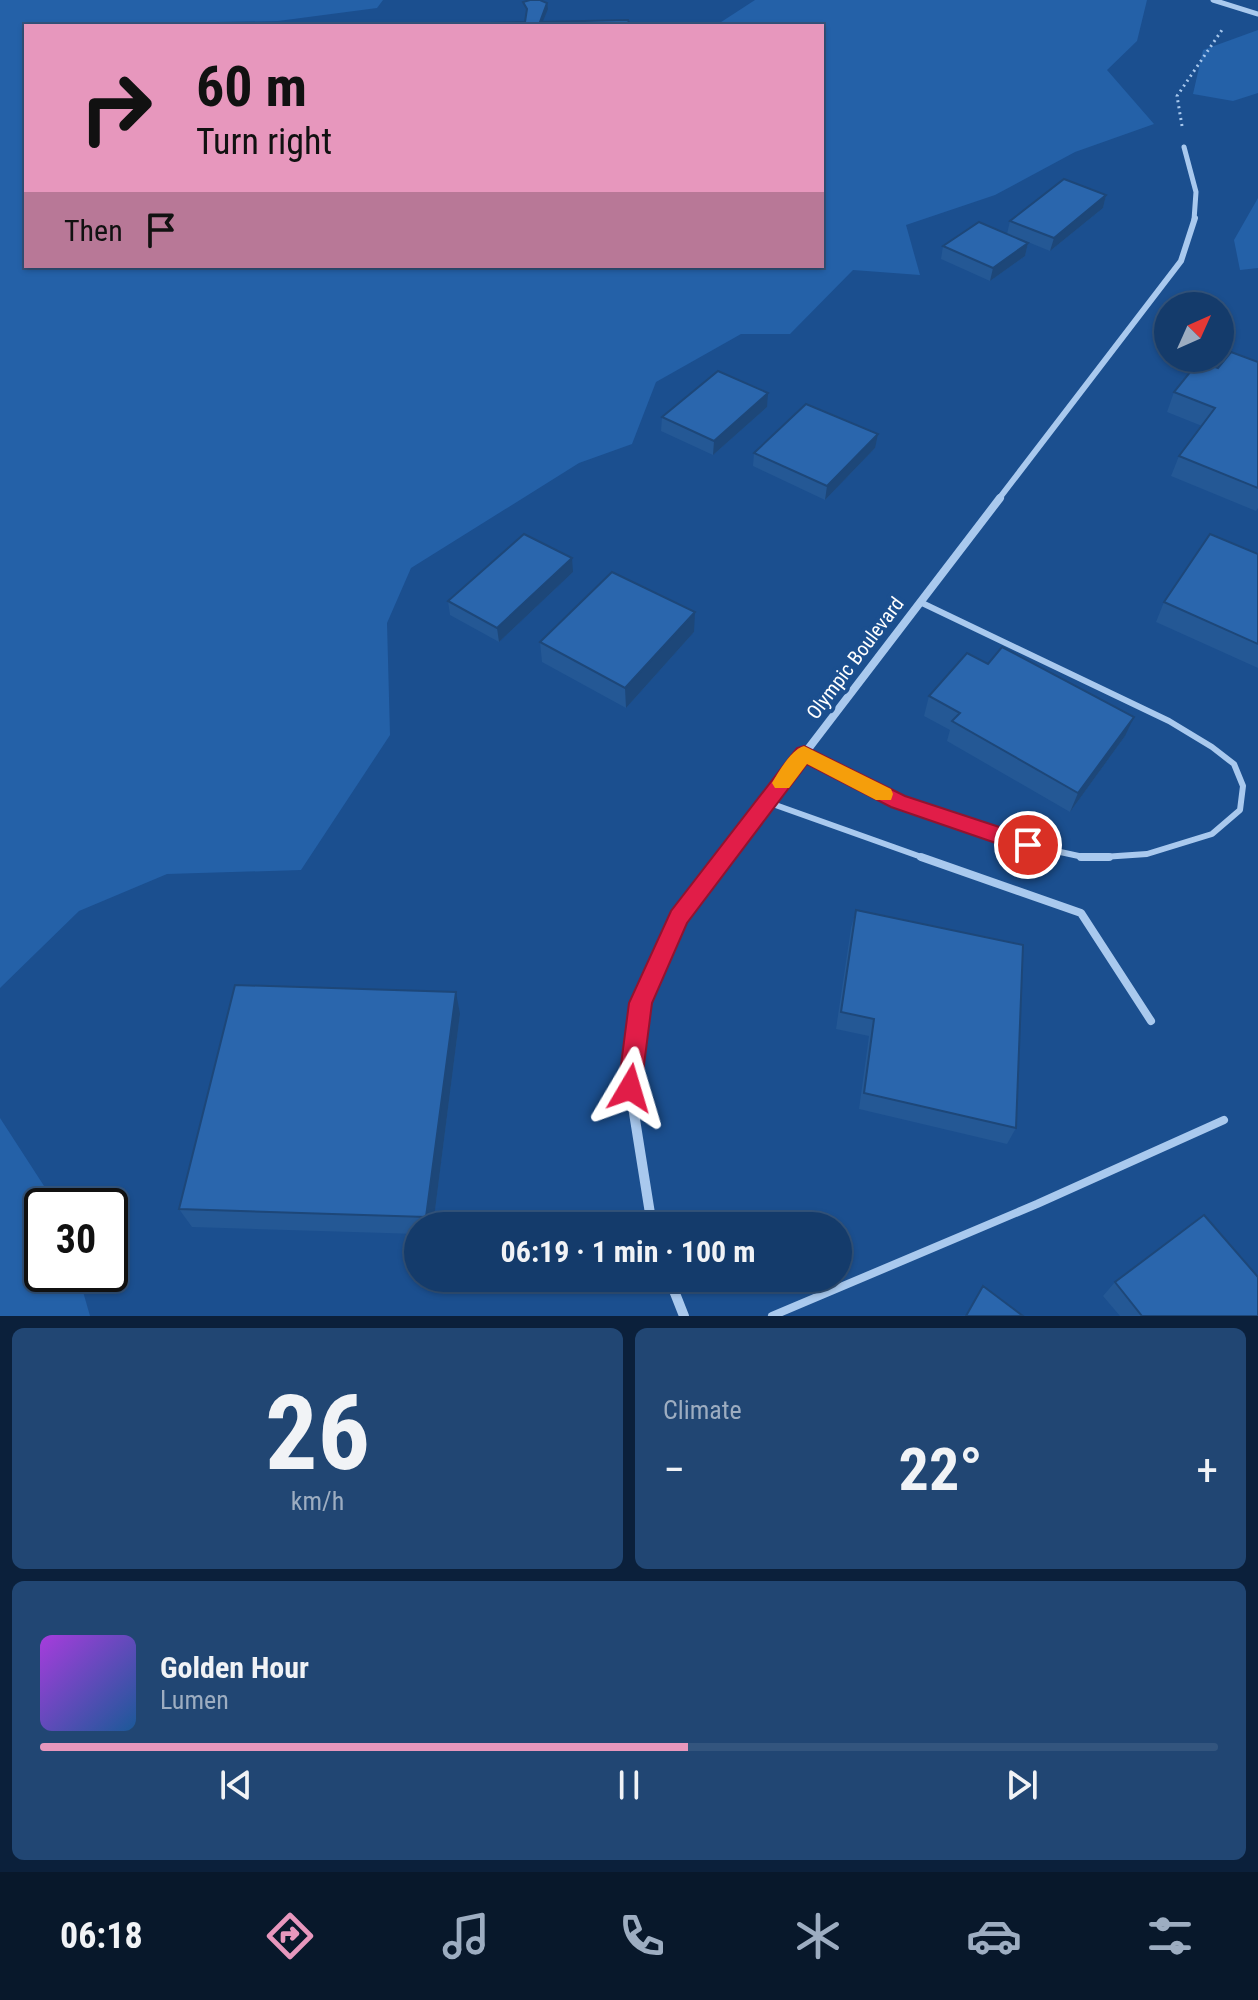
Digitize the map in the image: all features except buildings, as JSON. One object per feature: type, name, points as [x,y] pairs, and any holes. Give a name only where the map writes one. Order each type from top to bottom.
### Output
[{"type":"street","points":[[1213,0],[1258,14]]},
{"type":"street","name":"Olympic Boulevard","points":[[650,1212],[630,1088],[641,1003],[679,917],[1181,261],[1197,220],[1194,170],[1184,147]]},
{"type":"street","points":[[675,1292],[684,1316]]},
{"type":"lane","points":[[804,754],[898,802],[1028,845],[1088,858],[1147,854],[1212,834],[1240,810],[1243,786],[1234,764],[1169,721],[920,602]]},
{"type":"lane","points":[[767,802],[1081,913],[1151,1021]]},
{"type":"lane","points":[[772,1316],[1037,1204],[1224,1120]]},
{"type":"path","points":[[1184,147],[1177,96],[1237,9]]},
{"type":"shaded area","points":[[0,0],[383,0],[377,8],[278,21],[24,24],[24,268],[824,268],[824,24],[718,24],[755,0],[1147,0],[1137,41],[1107,70],[1154,124],[1075,152],[995,195],[906,225],[920,275],[853,270],[790,334],[741,334],[656,382],[632,444],[579,463],[411,568],[387,623],[390,735],[301,870],[167,874],[79,911],[0,988]]},
{"type":"shaded area","points":[[1258,30],[1258,93],[1233,101],[1193,94],[1203,50]]},
{"type":"shaded area","points":[[1258,198],[1258,268],[1240,270],[1234,240]]},
{"type":"shaded area","points":[[0,1118],[45,1188],[24,1188],[24,1292],[83,1292],[90,1316],[0,1316]]},
{"type":"slow traffic","points":[[782,783],[804,754],[883,794]]},
{"type":"route","points":[[630,1088],[641,1003],[679,917],[804,754],[898,802],[1028,845]]}]
